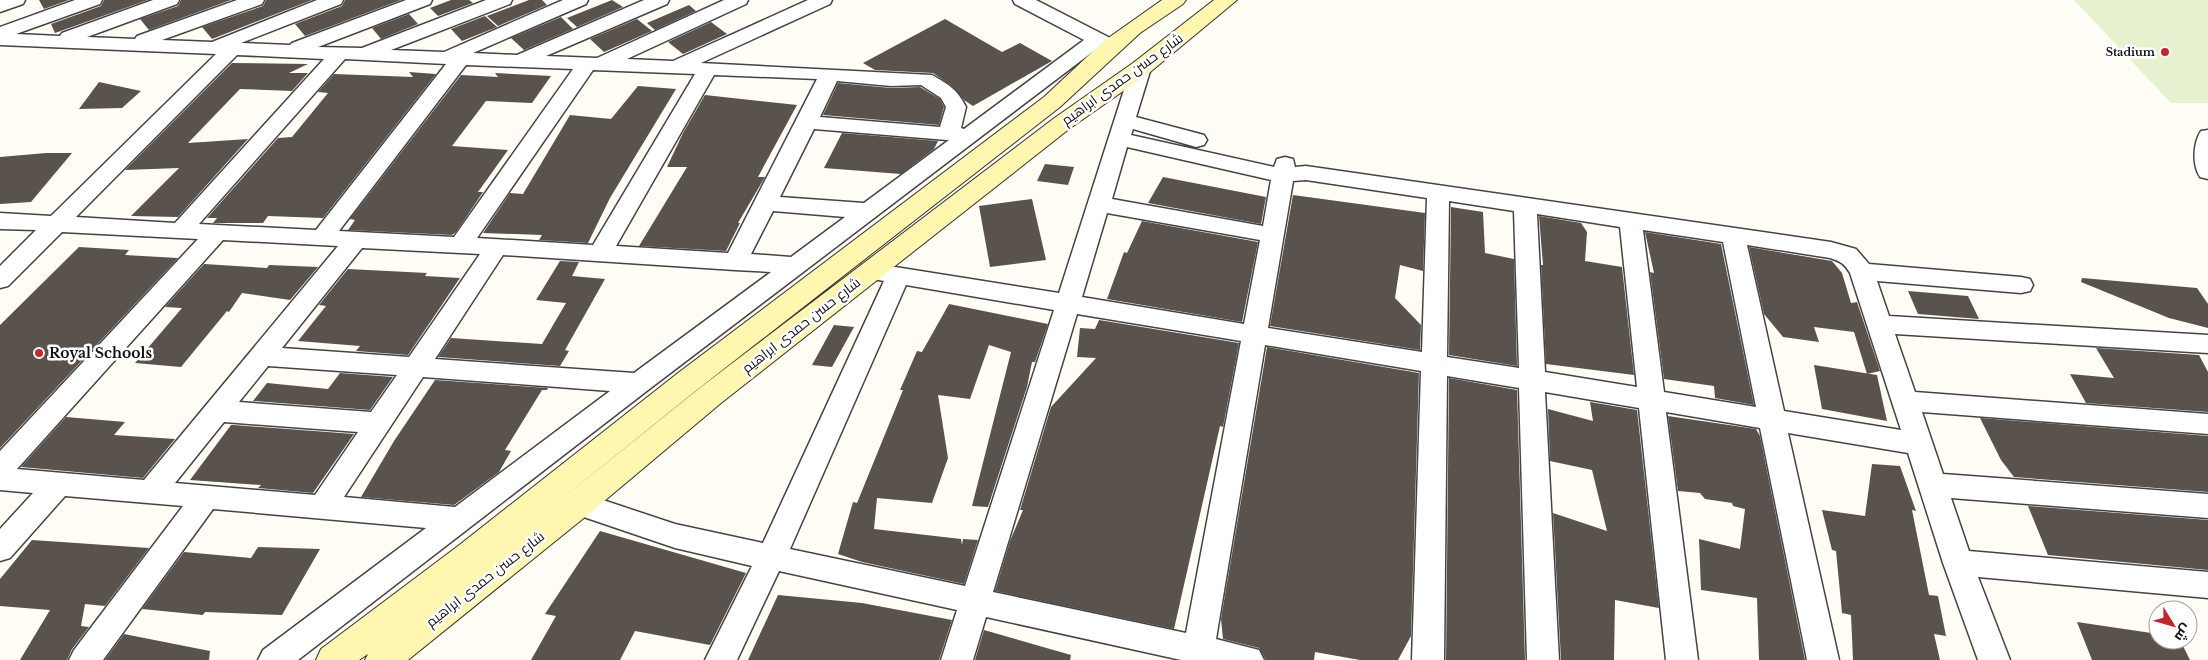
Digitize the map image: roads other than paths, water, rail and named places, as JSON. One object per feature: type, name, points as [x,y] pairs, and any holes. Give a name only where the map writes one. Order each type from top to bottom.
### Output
[{"type":"main road","name":"شارع حسن حمدى ابراهيم","points":[[333,660],[469,556],[696,375],[1052,102],[1070,87],[1105,42],[1177,0]]},
{"type":"main road","name":"شارع حسن حمدى ابراهيم","points":[[382,660],[579,504],[711,395],[1061,124],[1140,68],[1211,5]]},
{"type":"street","points":[[0,6],[16,0]]},
{"type":"street","points":[[0,33],[93,0]]},
{"type":"street","points":[[57,41],[170,0]]},
{"type":"street","points":[[132,44],[255,0]]},
{"type":"street","points":[[0,280],[56,224],[222,48],[334,0]]},
{"type":"street","points":[[290,51],[423,0]]},
{"type":"street","points":[[180,231],[350,54],[503,0]]},
{"type":"street","points":[[321,238],[453,58],[578,0]]},
{"type":"street","points":[[519,61],[660,0]]},
{"type":"street","points":[[460,246],[593,64],[739,0]]},
{"type":"street","points":[[675,67],[823,0]]},
{"type":"street","points":[[1022,0],[1105,42]]},
{"type":"street","points":[[1166,0],[1177,0]]},
{"type":"street","points":[[0,39],[830,74],[891,80],[924,79],[949,94],[956,107],[959,135]]},
{"type":"street","points":[[274,660],[868,211],[959,135],[1105,42]]},
{"type":"street","points":[[957,660],[1140,68]]},
{"type":"street","points":[[600,253],[708,69]]},
{"type":"street","points":[[735,262],[808,122],[830,74]]},
{"type":"street","points":[[808,122],[959,135]]},
{"type":"street","points":[[1122,129],[1291,171],[1631,222],[1733,235],[1839,252],[1854,260],[1862,272],[1934,485],[1958,563],[1994,660]]},
{"type":"street","points":[[2208,136],[2205,146],[2208,172]]},
{"type":"street","points":[[1198,655],[1272,235],[1291,171]]},
{"type":"street","points":[[1428,660],[1438,193]]},
{"type":"street","points":[[766,203],[868,211]]},
{"type":"street","points":[[1099,204],[1272,235]]},
{"type":"street","points":[[1525,206],[1543,660]]},
{"type":"street","points":[[0,222],[600,253],[795,266]]},
{"type":"street","points":[[1631,222],[1682,660]]},
{"type":"street","points":[[0,470],[216,233]]},
{"type":"street","points":[[1733,235],[1823,660]]},
{"type":"street","points":[[152,492],[356,240]]},
{"type":"street","points":[[322,507],[496,248]]},
{"type":"street","points":[[870,271],[1920,444]]},
{"type":"street","points":[[1862,272],[2021,285]]},
{"type":"street","points":[[721,660],[770,558],[898,276]]},
{"type":"street","points":[[1880,324],[2205,349]]},
{"type":"street","points":[[262,356],[639,383]]},
{"type":"street","points":[[1906,401],[2208,424]]},
{"type":"street","points":[[217,411],[379,423]]},
{"type":"street","points":[[0,479],[460,519]]},
{"type":"street","points":[[0,548],[59,484]]},
{"type":"street","points":[[1934,485],[2208,506]]},
{"type":"street","points":[[85,660],[206,497]]},
{"type":"street","points":[[579,504],[675,536],[975,602],[1198,655],[1248,660]]},
{"type":"street","points":[[1958,563],[2208,585]]},
{"type":"place","name":"Stadium","points":[[2165,52]]},
{"type":"place","name":"Royal Schools","points":[[39,353]]}]
